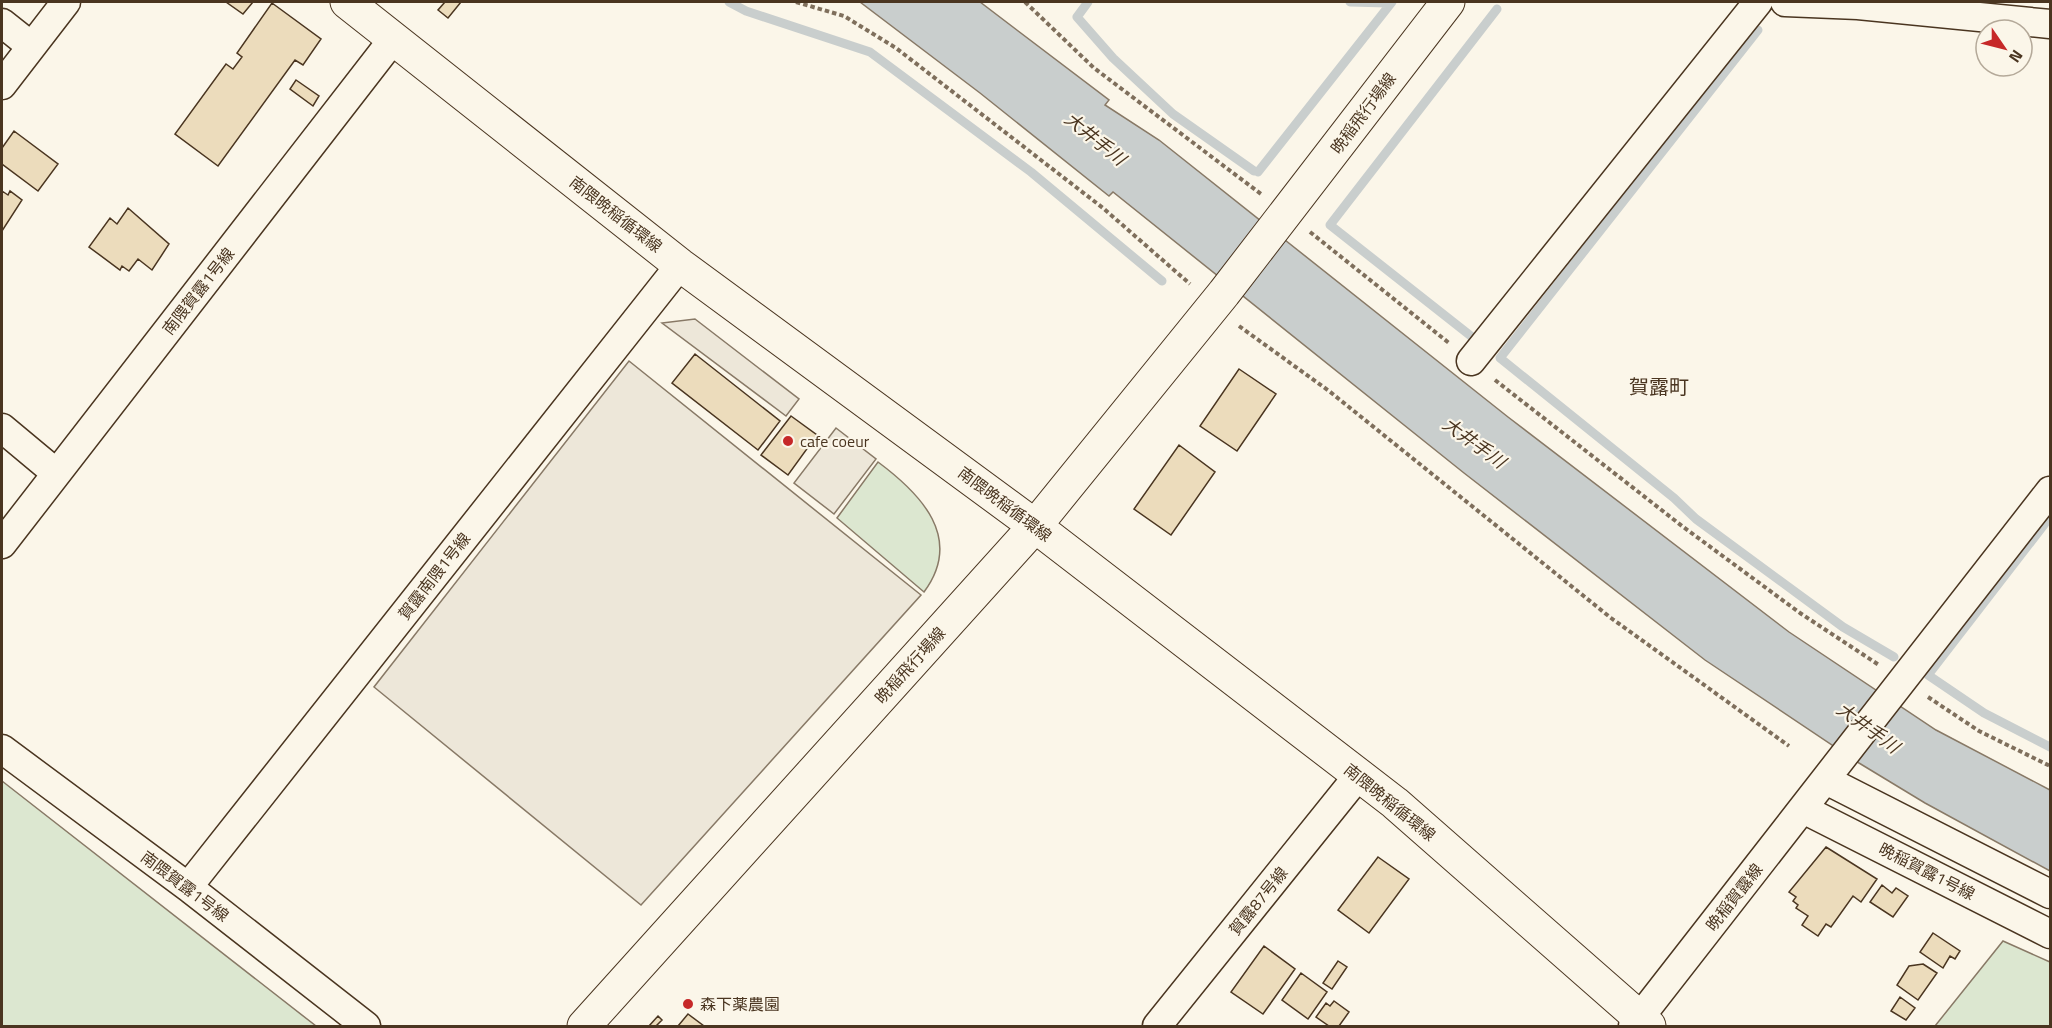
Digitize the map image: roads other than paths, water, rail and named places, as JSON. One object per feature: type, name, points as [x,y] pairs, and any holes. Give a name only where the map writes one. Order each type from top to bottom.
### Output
[{"type":"street","points":[[2,85],[66,2]]},
{"type":"street","name":"南隈晩稲循環線","points":[[347,2],[680,264],[1035,526],[1395,803],[1640,1024]]},
{"type":"street","name":"晩稲飛行場線","points":[[584,1026],[1035,526],[1282,218],[1448,2]]},
{"type":"street","points":[[1471,361],[1758,2]]},
{"type":"street","points":[[1785,2],[1856,3],[2050,24]]},
{"type":"street","points":[[2,23],[31,46]]},
{"type":"street","name":"南隈賀露1号線","points":[[2,543],[394,38]]},
{"type":"street","name":"賀露南隈1号線","points":[[188,887],[680,264]]},
{"type":"street","points":[[2,428],[56,473]]},
{"type":"street","name":"晩稲賀露線","points":[[1640,1024],[1898,685],[2050,491]]},
{"type":"street","name":"南隈賀露1号線","points":[[2,749],[188,887],[366,1026]]},
{"type":"street","points":[[1831,774],[2050,894]]},
{"type":"street","name":"賀露87号線","points":[[1157,1026],[1358,776]]},
{"type":"street","name":"晩稲賀露1号線","points":[[1803,809],[2050,934]]},
{"type":"water","name":"大井手川","points":[[860,2],[980,2],[1109,100],[1105,105],[1159,140],[1508,417],[1789,632],[1936,730],[2050,790],[2050,871],[1925,803],[1859,763],[1705,660],[1464,473],[1113,192],[1109,196],[980,93]]},
{"type":"waterway","points":[[729,2],[746,11],[870,52],[1031,172],[1162,281]]},
{"type":"waterway","points":[[1088,2],[1077,17],[1113,58],[1173,114],[1254,171]]},
{"type":"waterway","points":[[1350,2],[1387,3]]},
{"type":"waterway","points":[[1258,172],[1392,2]]},
{"type":"waterway","points":[[1481,344],[1330,225],[1497,9]]},
{"type":"waterway","points":[[1758,30],[1500,358],[1674,498],[1696,519],[1843,627],[1894,657]]},
{"type":"waterway","points":[[2050,517],[1928,675],[1984,713],[2050,747]]},
{"type":"place","name":"cafe coeur","points":[[788,441]]},
{"type":"place","name":"森下薬農園","points":[[688,1004]]},
{"type":"district","name":"賀露町","points":[[1659,387]]}]
